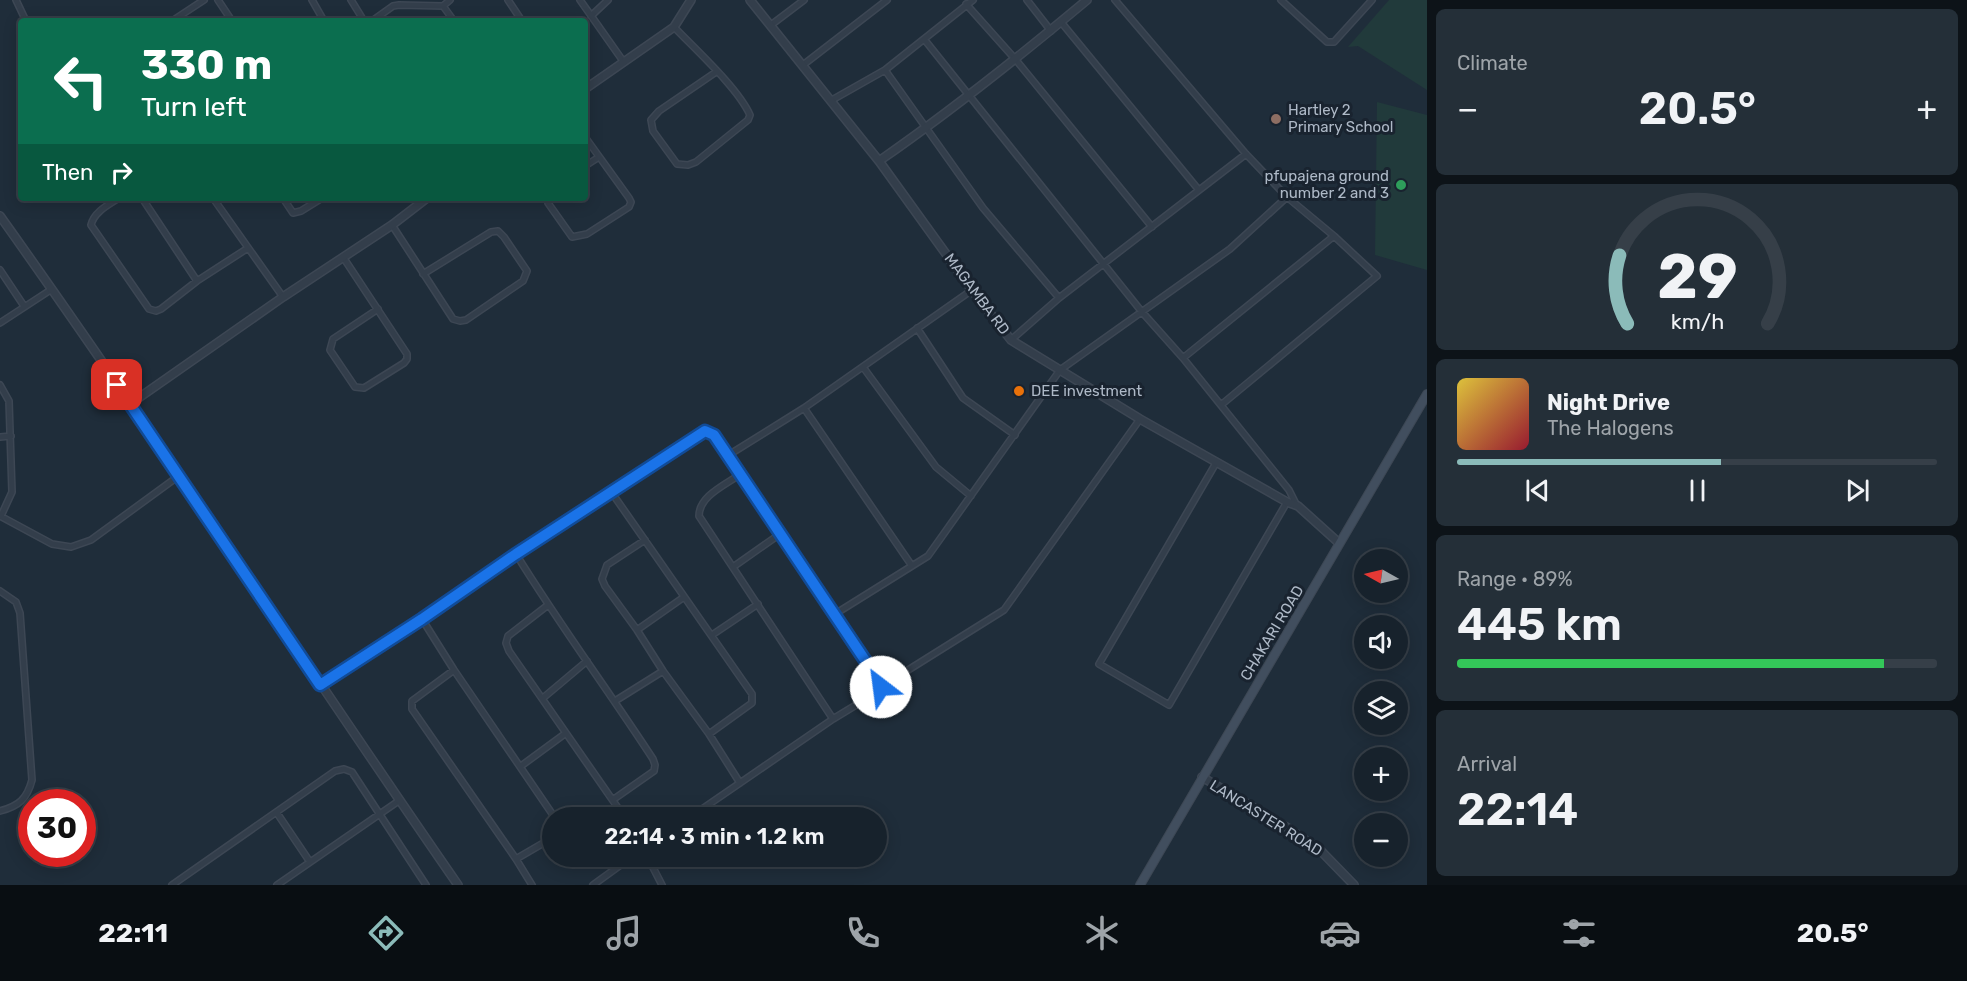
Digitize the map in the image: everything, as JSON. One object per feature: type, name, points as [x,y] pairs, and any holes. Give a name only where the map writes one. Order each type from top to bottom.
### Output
[{"type":"main road","name":"CHAKARI ROAD","points":[[1140,885],[1427,394]]},
{"type":"street","points":[[16,0],[25,18]]},
{"type":"street","points":[[177,18],[204,0]]},
{"type":"street","points":[[218,0],[230,18]]},
{"type":"street","points":[[312,0],[322,18]]},
{"type":"street","points":[[351,0],[362,18]]},
{"type":"street","points":[[376,18],[393,6],[443,6],[450,0]]},
{"type":"street","points":[[508,0],[520,18]]},
{"type":"street","points":[[580,0],[623,61]]},
{"type":"street","points":[[591,16],[609,0]]},
{"type":"street","points":[[588,87],[674,27],[691,0]]},
{"type":"street","name":"MAGAMBA RD","points":[[750,0],[879,161],[1011,340],[1216,463],[1298,506],[1339,543]]},
{"type":"street","points":[[771,25],[804,0]]},
{"type":"street","points":[[803,65],[887,0]]},
{"type":"street","points":[[832,100],[885,70],[973,0]]},
{"type":"street","points":[[1027,0],[1051,30]]},
{"type":"street","points":[[879,161],[927,128],[1016,60],[1087,0]]},
{"type":"street","points":[[1115,0],[1246,154],[1287,197],[1377,276],[1221,405]]},
{"type":"street","points":[[1281,0],[1328,42],[1334,42],[1368,1]]},
{"type":"street","points":[[966,4],[1016,60],[1152,227]]},
{"type":"street","points":[[443,6],[452,18]]},
{"type":"street","points":[[1061,22],[1198,189]]},
{"type":"street","points":[[674,27],[717,72],[746,106],[750,115],[748,120],[696,162],[688,165],[677,164],[653,131],[651,120],[659,111],[717,72]]},
{"type":"street","points":[[924,39],[1142,312],[1221,405],[1289,490],[1298,506]]},
{"type":"street","points":[[885,70],[983,208],[1059,298]]},
{"type":"street","points":[[548,201],[572,237],[587,234],[629,207],[631,202],[629,198],[588,140]]},
{"type":"street","points":[[1011,340],[1059,298],[1246,154]]},
{"type":"street","points":[[588,164],[599,157]]},
{"type":"street","points":[[835,614],[927,556],[1060,370],[1230,249],[1287,197]]},
{"type":"street","points":[[114,201],[98,212],[91,225],[149,309],[156,311],[161,309],[248,248]]},
{"type":"street","points":[[144,201],[197,282]]},
{"type":"street","points":[[215,201],[283,297]]},
{"type":"street","points":[[285,201],[292,213],[301,211],[317,201]]},
{"type":"street","points":[[130,404],[283,297],[392,225],[423,201]]},
{"type":"street","points":[[0,216],[180,475],[320,685],[459,885]]},
{"type":"street","points":[[392,225],[423,274],[453,319],[466,320],[523,281],[526,271],[498,231],[491,232],[423,274]]},
{"type":"street","points":[[1183,358],[1334,236]]},
{"type":"street","points":[[343,257],[378,309],[407,354],[407,359],[364,388],[355,387],[330,350],[330,345],[333,339],[378,309]]},
{"type":"street","points":[[0,270],[24,306]]},
{"type":"street","points":[[0,323],[52,289]]},
{"type":"street","points":[[728,456],[804,408],[972,290]]},
{"type":"street","points":[[917,328],[963,398],[1015,435]]},
{"type":"street","points":[[863,367],[936,467],[971,496]]},
{"type":"street","points":[[0,385],[9,400],[12,492],[0,516],[52,544],[71,547],[92,540],[180,475]]},
{"type":"street","points":[[804,408],[912,566]]},
{"type":"street","points":[[705,807],[833,719],[879,692],[881,687],[1004,610],[1140,419]]},
{"type":"street","points":[[320,685],[705,431],[714,435],[835,614],[881,687]]},
{"type":"street","points":[[0,437],[11,436]]},
{"type":"street","points":[[1216,463],[1099,664],[1169,705],[1287,502]]},
{"type":"street","points":[[739,475],[705,499],[699,509],[699,516],[833,719]]},
{"type":"street","points":[[612,493],[752,694],[752,703],[709,734]]},
{"type":"street","points":[[733,567],[780,534]]},
{"type":"street","points":[[645,540],[607,565],[603,579],[605,586],[709,734],[740,783]]},
{"type":"street","points":[[516,554],[653,759],[654,771],[614,799]]},
{"type":"street","points":[[0,591],[16,602],[20,613],[32,780],[28,795],[18,803],[0,811]]},
{"type":"street","points":[[637,630],[684,597]]},
{"type":"street","points":[[712,636],[758,604]]},
{"type":"street","points":[[548,605],[508,636],[506,643],[508,651],[619,807]]},
{"type":"street","points":[[422,619],[548,807]]},
{"type":"street","points":[[543,698],[587,661]]},
{"type":"street","points":[[454,670],[412,701],[412,709],[532,885]]},
{"type":"street","points":[[615,701],[663,671]]},
{"type":"street","points":[[521,766],[566,733]]},
{"type":"street","points":[[172,885],[335,771],[344,769],[352,772],[426,885]]},
{"type":"street","name":"LANCASTER ROAD","points":[[1202,777],[1288,828],[1320,850],[1354,885]]},
{"type":"street","points":[[277,885],[400,800]]},
{"type":"street","points":[[277,813],[310,862]]},
{"type":"street","points":[[516,859],[542,844]]},
{"type":"street","points":[[593,885],[602,882],[620,867]]},
{"type":"street","points":[[653,867],[662,885]]},
{"type":"green space","points":[[1389,0],[1427,0],[1427,90],[1358,46],[1348,47]]},
{"type":"green space","name":"pfupajena ground number 2 and 3","points":[[1377,102],[1427,115],[1427,270],[1375,255]]},
{"type":"place","name":"Hartley 2 Primary School","points":[[1276,119]]},
{"type":"place","name":"pfupajena ground number 2 and 3","points":[[1401,185]]},
{"type":"place","name":"DEE investment","points":[[1019,391]]},
{"type":"route","points":[[117,385],[320,685],[705,431],[714,435],[881,687]]}]
